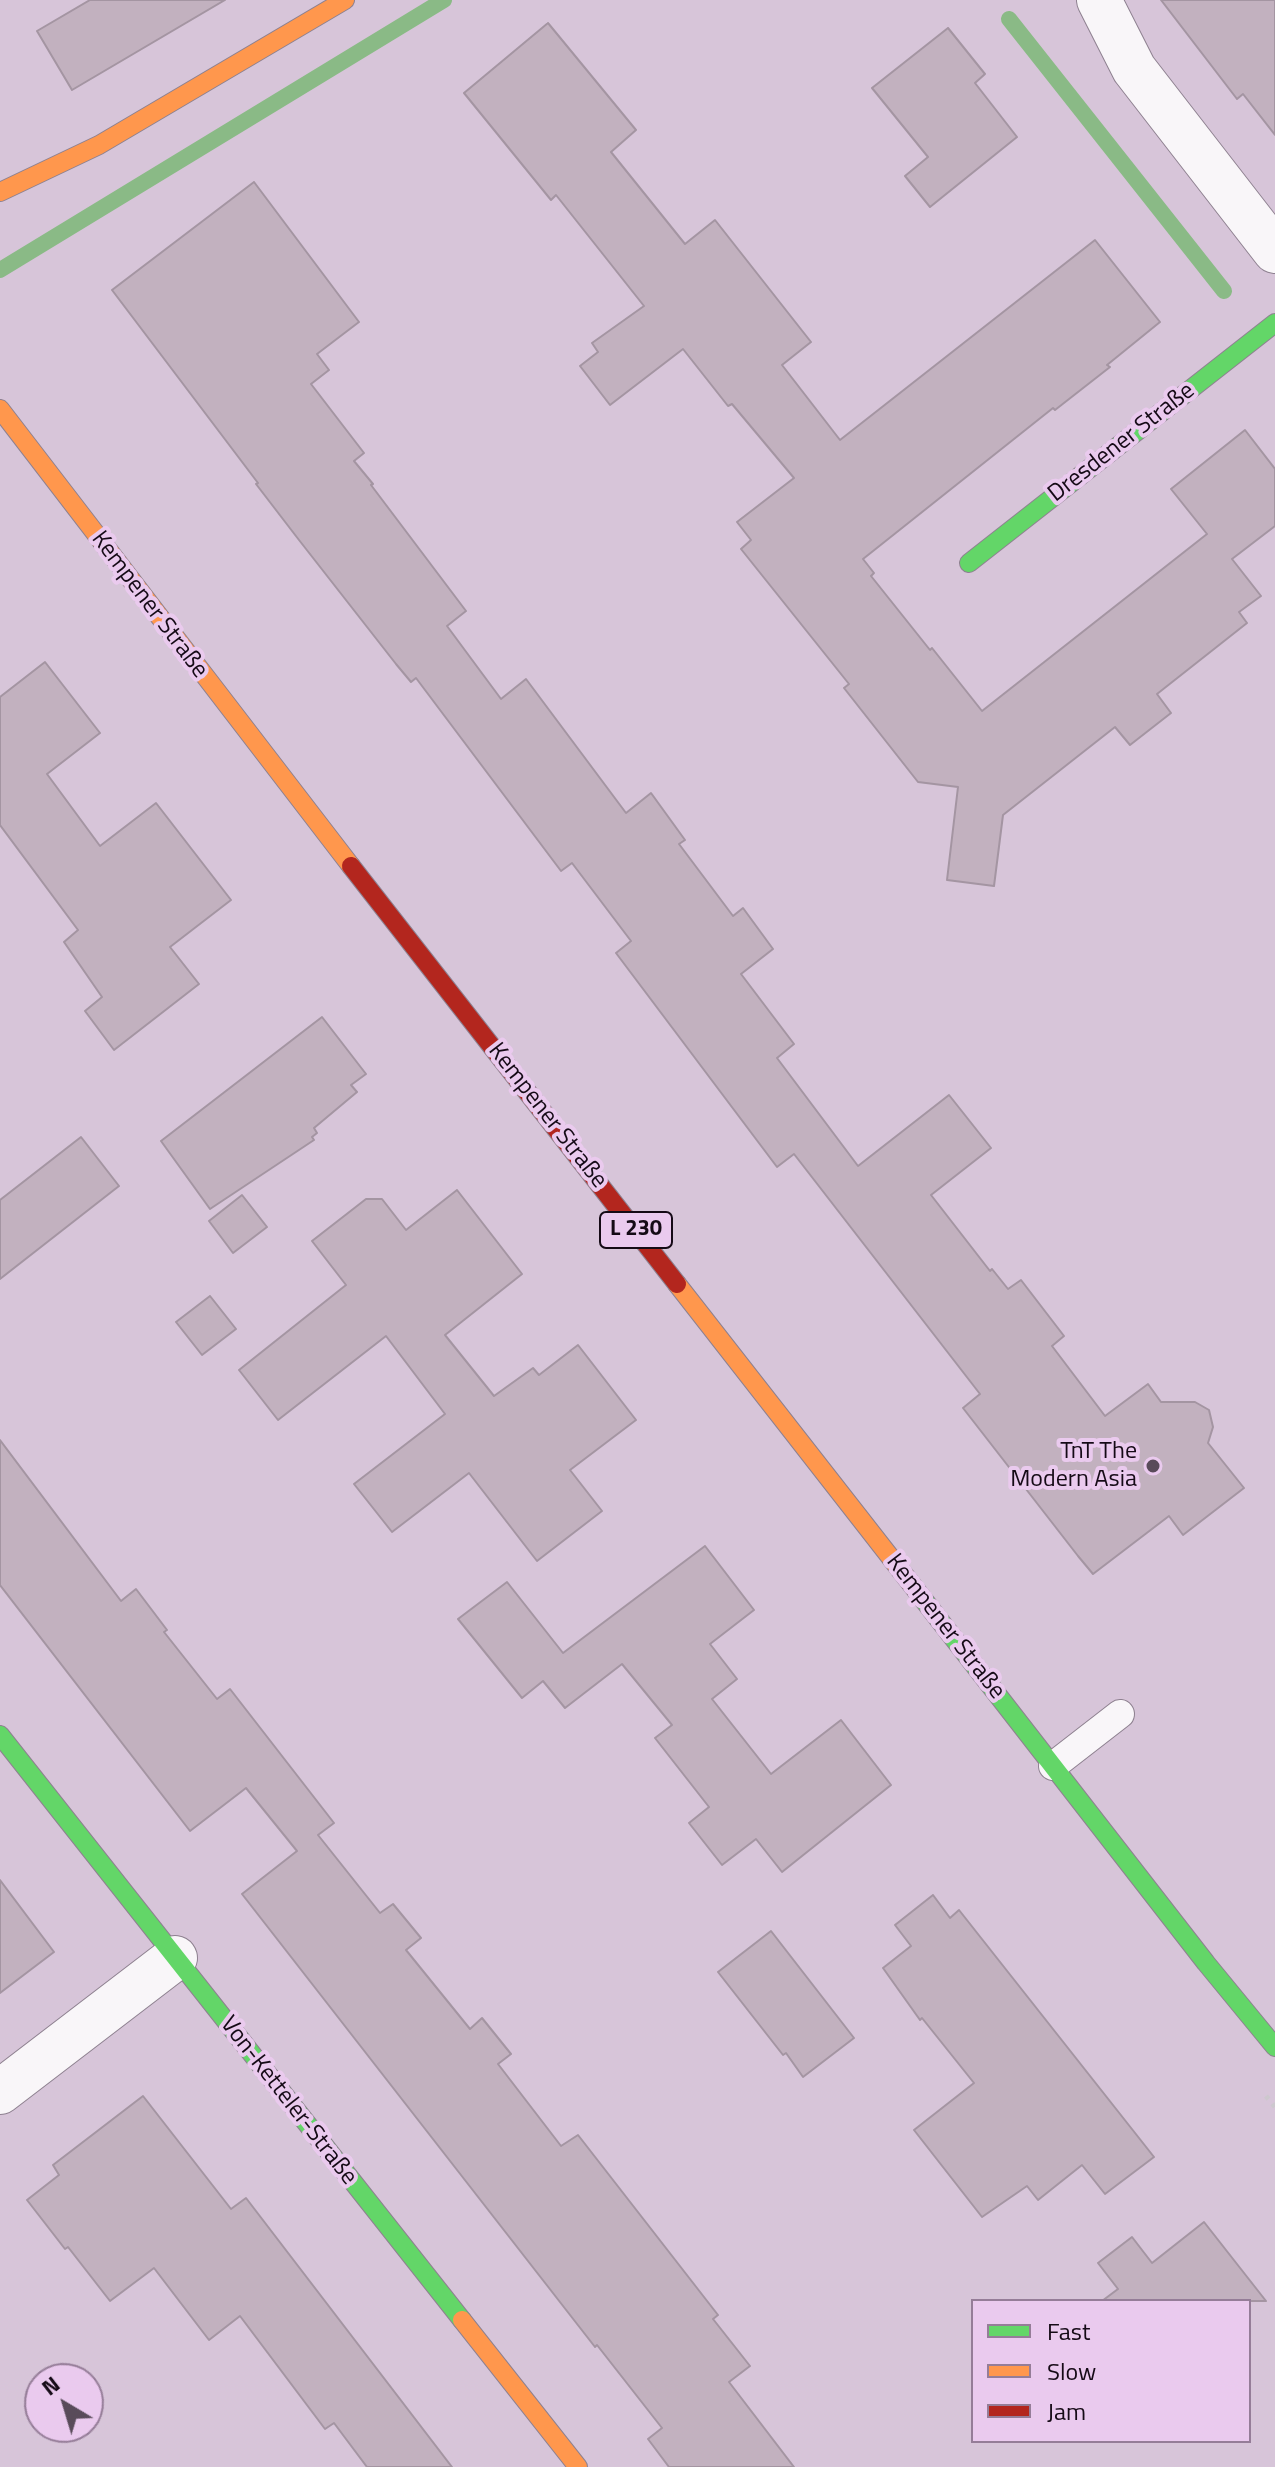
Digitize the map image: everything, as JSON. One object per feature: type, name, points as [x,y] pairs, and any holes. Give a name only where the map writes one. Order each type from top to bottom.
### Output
[{"type":"main road","points":[[0,192],[99,145],[345,0]]},
{"type":"main road","name":"Dresdener Straße","points":[[969,563],[1275,323]]},
{"type":"main road","name":"Kempener Straße","points":[[2,418],[1275,2047]]},
{"type":"main road","name":"Von-Ketteler-Straße","points":[[0,1735],[578,2467]]},
{"type":"street","points":[[1099,0],[1134,69],[1275,251]]},
{"type":"street","points":[[0,2092],[175,1958]]},
{"type":"lane","points":[[1053,1766],[1120,1714]]},
{"type":"building","points":[[90,0],[225,0],[72,90],[37,31]]},
{"type":"building","points":[[1161,0],[1275,0],[1275,135],[1243,94],[1237,99]]},
{"type":"building","points":[[548,23],[636,130],[611,152],[685,244],[715,220],[811,342],[782,365],[840,440],[1095,240],[1160,322],[1107,365],[1110,367],[1055,410],[1053,408],[863,559],[874,573],[871,576],[982,711],[1207,534],[1171,489],[1245,430],[1275,469],[1275,526],[1232,559],[1261,596],[1239,612],[1247,623],[1157,694],[1171,713],[1130,745],[1115,727],[1003,815],[994,886],[947,880],[958,787],[918,782],[844,688],[849,684],[741,549],[751,540],[737,522],[794,478],[732,404],[728,406],[683,349],[610,405],[580,366],[598,352],[592,343],[644,306],[556,195],[551,200],[464,93]]},
{"type":"building","points":[[948,28],[985,74],[975,83],[1017,137],[930,207],[905,176],[928,157],[872,88]]},
{"type":"building","points":[[254,182],[359,322],[317,354],[329,370],[311,384],[364,453],[354,461],[466,611],[447,626],[501,699],[526,679],[626,813],[651,793],[685,840],[679,844],[733,916],[743,908],[773,949],[741,974],[794,1044],[777,1058],[858,1166],[949,1095],[991,1148],[931,1195],[990,1271],[992,1269],[1008,1289],[1021,1280],[1064,1336],[1052,1346],[1105,1416],[1148,1384],[1161,1402],[1195,1402],[1209,1410],[1213,1427],[1208,1443],[1244,1488],[1183,1535],[1169,1516],[1093,1574],[963,1408],[980,1394],[794,1154],[777,1167],[616,953],[631,941],[572,863],[561,871],[416,678],[411,682],[299,540],[112,290]]},
{"type":"building","points":[[45,662],[100,733],[47,774],[100,846],[156,803],[231,900],[170,947],[199,984],[114,1050],[85,1011],[102,997],[64,942],[78,930],[0,825],[0,697]]},
{"type":"building","points":[[322,1017],[366,1074],[351,1085],[357,1092],[314,1128],[317,1133],[312,1137],[314,1140],[210,1209],[161,1141]]},
{"type":"building","points":[[81,1137],[119,1186],[0,1279],[0,1200]]},
{"type":"building","points":[[457,1190],[522,1274],[445,1335],[494,1396],[533,1368],[539,1375],[578,1345],[636,1420],[570,1470],[602,1511],[537,1561],[469,1473],[392,1532],[354,1484],[445,1414],[386,1336],[278,1420],[239,1370],[346,1285],[312,1241],[366,1199],[382,1199],[406,1230]]},
{"type":"building","points":[[242,1195],[267,1227],[233,1253],[209,1221]]},
{"type":"building","points":[[210,1296],[236,1329],[202,1355],[176,1322]]},
{"type":"building","points":[[0,1440],[121,1601],[136,1589],[167,1630],[164,1632],[217,1699],[230,1689],[334,1823],[318,1835],[380,1913],[393,1904],[421,1938],[406,1950],[470,2029],[482,2018],[511,2054],[498,2064],[561,2146],[578,2135],[718,2315],[713,2319],[750,2366],[729,2382],[794,2467],[669,2467],[648,2439],[662,2428],[597,2345],[595,2347],[242,1894],[297,1851],[246,1788],[190,1831],[0,1585]]},
{"type":"building","points":[[705,1546],[754,1610],[710,1644],[737,1679],[712,1699],[771,1774],[841,1720],[891,1785],[782,1872],[756,1839],[722,1865],[689,1823],[709,1807],[655,1738],[672,1725],[622,1664],[565,1708],[543,1681],[522,1698],[458,1619],[507,1582],[563,1653]]},
{"type":"building","points":[[0,1880],[54,1952],[0,1993]]},
{"type":"building","points":[[933,1895],[950,1918],[959,1910],[1154,2157],[1105,2194],[1082,2165],[1038,2200],[1027,2186],[982,2217],[914,2130],[974,2083],[922,2018],[920,2020],[883,1968],[911,1946],[895,1925]]},
{"type":"building","points":[[771,1931],[854,2038],[803,2077],[718,1972]]},
{"type":"building","points":[[143,2096],[231,2209],[246,2198],[452,2467],[367,2467],[334,2423],[325,2429],[240,2316],[209,2340],[154,2268],[110,2301],[68,2247],[65,2249],[27,2200],[59,2175],[53,2165]]},
{"type":"building","points":[[1204,2222],[1266,2301],[1105,2299],[1118,2289],[1098,2263],[1132,2237],[1152,2263]]},
{"type":"waterway","points":[[0,270],[444,0]]},
{"type":"waterway","points":[[1009,19],[1224,291]]},
{"type":"traffic: fast","points":[[969,563],[1275,323]]},
{"type":"traffic: fast","points":[[923,1599],[1275,2047]]},
{"type":"traffic: fast","points":[[0,1735],[462,2320]]},
{"type":"traffic: slow","points":[[0,192],[99,145],[345,0]]},
{"type":"traffic: slow","points":[[0,409],[351,866]]},
{"type":"traffic: slow","points":[[677,1284],[923,1599]]},
{"type":"traffic: slow","points":[[462,2320],[578,2467]]},
{"type":"traffic: jam","points":[[351,866],[677,1284]]},
{"type":"place","name":"TnT The Modern Asia","points":[[1153,1466]]}]
